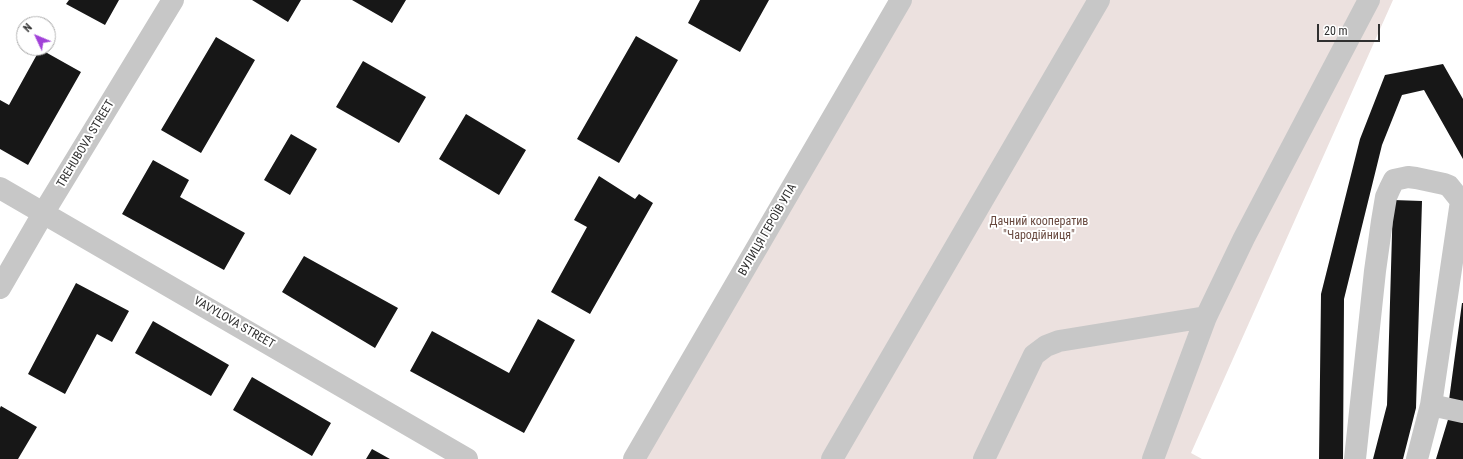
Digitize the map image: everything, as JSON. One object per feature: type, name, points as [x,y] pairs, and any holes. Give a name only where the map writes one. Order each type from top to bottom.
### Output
[{"type":"street","name":"TREHUBOVA STREET","points":[[0,288],[44,212],[173,0]]},
{"type":"street","name":"ВУЛИЦЯ ГЕРОЇВ УПА","points":[[634,459],[901,0]]},
{"type":"street","points":[[832,459],[1099,0]]},
{"type":"street","points":[[1153,459],[1206,317],[1244,238],[1369,0]]},
{"type":"street","points":[[1355,459],[1376,264],[1386,197],[1394,180],[1408,177],[1449,186],[1462,201],[1431,405],[1417,459]]},
{"type":"street","name":"VAVYLOVA STREET","points":[[0,188],[44,212],[467,459]]},
{"type":"street","points":[[984,459],[1034,355],[1046,346],[1059,341],[1206,317]]},
{"type":"street","points":[[1431,405],[1463,412]]},
{"type":"green space","name":"Дачний кооператив \"Чародійниця\"","points":[[903,0],[1393,0],[1191,453],[1202,459],[642,459]]},
{"type":"building","points":[[69,0],[119,0],[105,25],[66,4]]},
{"type":"building","points":[[252,0],[301,0],[288,22]]},
{"type":"building","points":[[352,0],[406,0],[392,23]]},
{"type":"building","points":[[700,0],[769,0],[740,52],[688,23]]},
{"type":"building","points":[[636,36],[678,60],[619,163],[577,139]]},
{"type":"building","points":[[216,37],[255,60],[201,153],[161,130]]},
{"type":"building","points":[[36,56],[52,56],[81,72],[28,165],[0,149],[0,100],[9,105]]},
{"type":"building","points":[[363,61],[426,97],[399,143],[336,107]]},
{"type":"building","points":[[1443,64],[1463,99],[1463,159],[1424,90],[1402,95],[1382,145],[1344,299],[1343,459],[1319,459],[1321,294],[1360,139],[1385,75]]},
{"type":"building","points":[[466,114],[526,150],[499,195],[439,159]]},
{"type":"building","points":[[291,134],[317,149],[290,195],[264,180]]},
{"type":"building","points":[[153,160],[189,180],[180,197],[245,233],[224,270],[122,214]]},
{"type":"building","points":[[599,176],[635,199],[639,194],[653,203],[590,314],[551,292],[587,227],[574,220]]},
{"type":"building","points":[[1393,200],[1422,201],[1416,408],[1403,459],[1373,459],[1387,405]]},
{"type":"building","points":[[304,256],[398,308],[375,348],[282,292]]},
{"type":"building","points":[[76,283],[129,311],[112,342],[97,334],[65,394],[28,374]]},
{"type":"building","points":[[1463,303],[1463,401],[1449,400]]},
{"type":"building","points":[[538,319],[575,340],[524,433],[410,371],[432,331],[509,373]]},
{"type":"building","points":[[153,321],[229,365],[211,396],[135,353]]},
{"type":"building","points":[[252,377],[331,423],[312,456],[233,410]]},
{"type":"building","points":[[1,406],[37,427],[18,459],[0,459]]},
{"type":"building","points":[[1450,413],[1463,417],[1463,459],[1436,459]]},
{"type":"building","points":[[372,449],[390,459],[366,459]]}]
